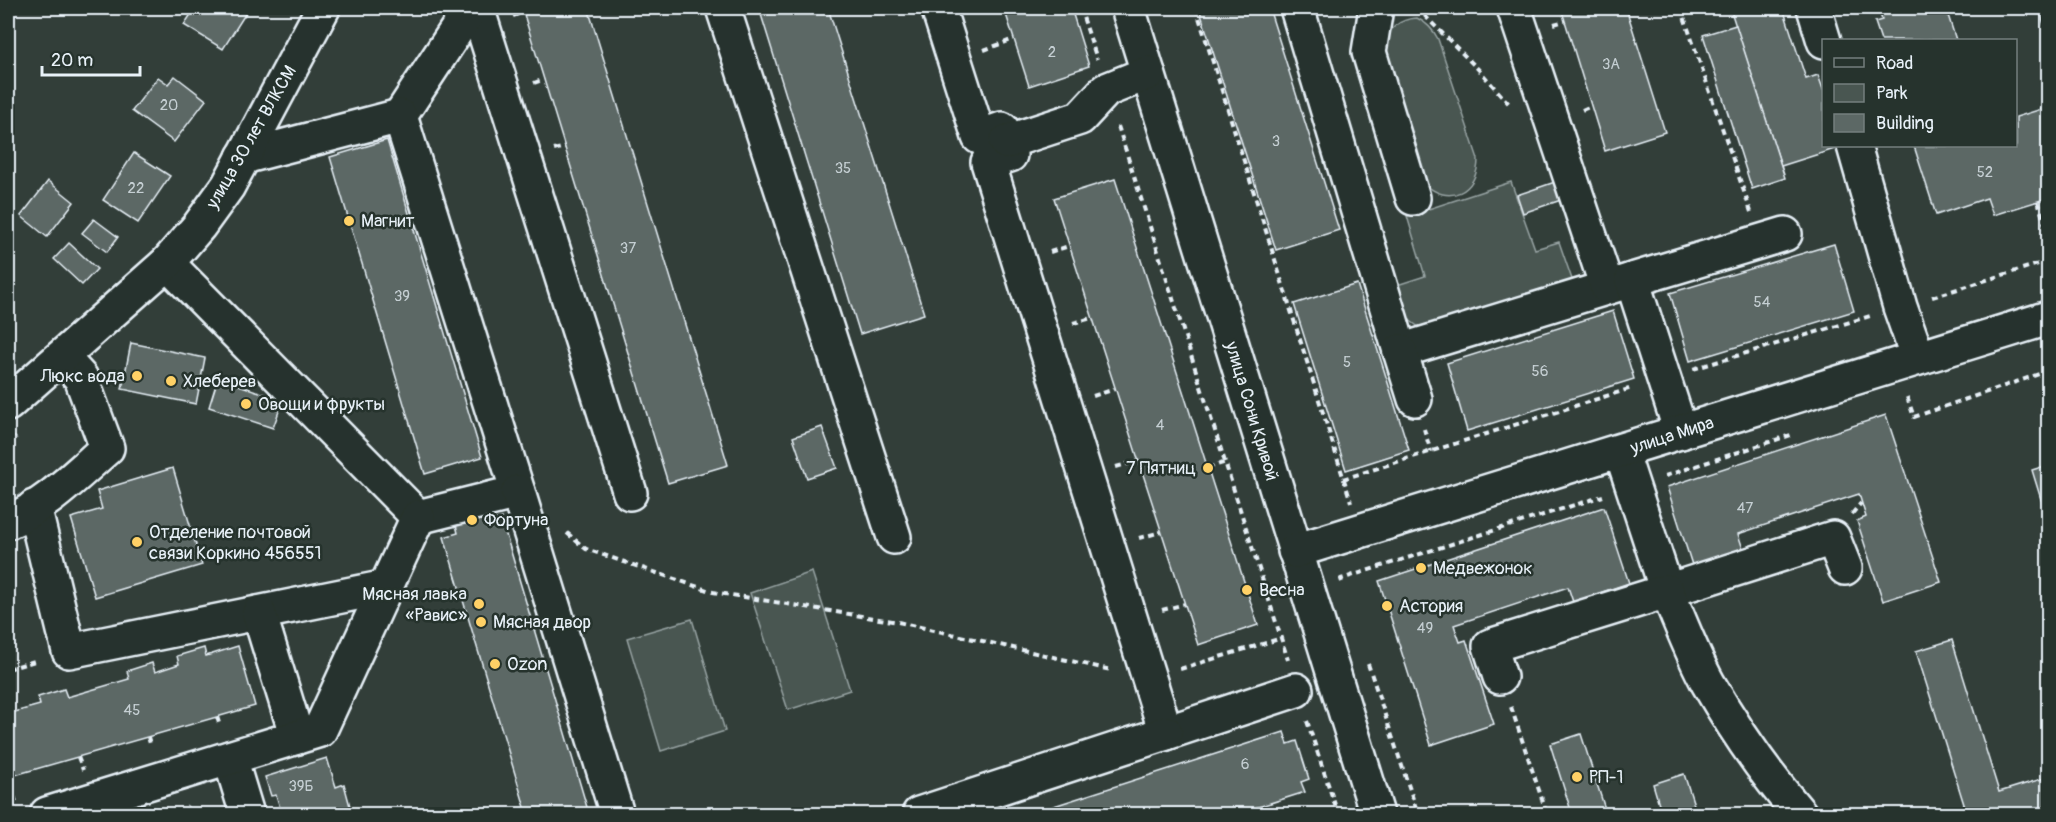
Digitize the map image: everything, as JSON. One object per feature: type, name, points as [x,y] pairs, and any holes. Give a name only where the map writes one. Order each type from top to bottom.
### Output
[{"type":"street","name":"улица 30 лет ВЛКСМ","points":[[8,404],[167,263],[198,226],[228,186],[323,8]]},
{"type":"street","points":[[243,157],[400,116],[471,8]]},
{"type":"street","points":[[477,8],[630,493]]},
{"type":"street","points":[[723,8],[894,537]]},
{"type":"street","points":[[938,8],[979,137],[1002,129],[1010,155],[988,162],[1167,733]]},
{"type":"street","name":"улица Сони Кривой","points":[[1128,8],[1377,814]]},
{"type":"street","points":[[1297,8],[1415,399]]},
{"type":"street","points":[[1376,8],[1369,52],[1413,198]]},
{"type":"street","points":[[1514,8],[1551,120],[1681,432]]},
{"type":"street","points":[[1814,8],[1823,39]]},
{"type":"street","points":[[1006,142],[1080,118],[1106,90],[1148,73]]},
{"type":"street","points":[[400,116],[617,814]]},
{"type":"street","points":[[1854,147],[1900,307],[1918,358]]},
{"type":"street","points":[[1400,351],[1773,237]]},
{"type":"street","points":[[167,263],[418,517]]},
{"type":"street","name":"улица Мира","points":[[1295,551],[2049,318]]},
{"type":"street","points":[[62,357],[81,378],[107,448],[63,487],[21,515],[69,651],[386,587]]},
{"type":"street","points":[[1621,451],[1667,591],[1708,681],[1734,725],[1800,814]]},
{"type":"street","points":[[418,517],[518,492]]},
{"type":"street","points":[[32,810],[230,758],[320,730],[418,517]]},
{"type":"street","points":[[1500,676],[1490,646],[1833,538],[1845,568]]},
{"type":"street","points":[[259,613],[297,737]]},
{"type":"street","points":[[919,814],[1296,690]]},
{"type":"street","points":[[230,758],[247,814]]},
{"type":"path","points":[[1080,8],[1282,638],[1296,690],[1338,814]]},
{"type":"path","points":[[1196,8],[1360,531]]},
{"type":"path","points":[[1417,8],[1479,70],[1510,105],[1551,120]]},
{"type":"path","points":[[1681,8],[1773,237]]},
{"type":"path","points":[[2038,201],[2049,235]]},
{"type":"path","points":[[1208,468],[1226,462]]},
{"type":"path","points":[[561,528],[586,549],[713,592],[898,622],[1149,678],[1282,638]]},
{"type":"path","points":[[1500,676],[1547,814]]},
{"type":"path","points":[[8,777],[32,810]]},
{"type":"green space","points":[[1417,18],[1434,32],[1438,39],[1478,159],[1473,180],[1460,192],[1452,195],[1433,190],[1424,183],[1383,46],[1395,26],[1405,20]]},
{"type":"green space","points":[[1511,182],[1535,249],[1559,242],[1575,288],[1427,333],[1397,311],[1388,288],[1425,276],[1407,216]]},
{"type":"green space","points":[[812,572],[850,690],[788,710],[750,593]]},
{"type":"green space","points":[[692,619],[725,731],[661,751],[627,638]]},
{"type":"building","points":[[195,8],[249,8],[223,49],[184,25]]},
{"type":"building","points":[[522,8],[588,8],[728,465],[668,483]]},
{"type":"building","points":[[759,8],[828,8],[924,314],[860,334]]},
{"type":"building","points":[[1004,8],[1071,8],[1089,66],[1029,86]]},
{"type":"building","points":[[1199,8],[1269,8],[1339,230],[1276,250]]},
{"type":"building","points":[[1561,8],[1626,8],[1665,132],[1605,151]]},
{"type":"building","points":[[1730,8],[1783,8],[1806,79],[1818,75],[1822,86],[1822,147],[1841,147],[1781,166]]},
{"type":"building","points":[[1878,8],[1961,8],[1947,12],[1956,39],[1881,39],[1875,22],[1882,20]]},
{"type":"building","points":[[2039,8],[2048,8],[2048,38]]},
{"type":"building","points":[[1736,25],[1785,178],[1752,189],[1703,35]]},
{"type":"building","points":[[175,76],[206,100],[174,142],[132,111],[158,77],[168,84]]},
{"type":"building","points":[[2048,107],[2048,198],[1993,215],[1987,198],[1936,215],[1914,147],[2017,147],[2017,117]]},
{"type":"building","points":[[387,140],[482,457],[425,474],[330,157]]},
{"type":"building","points":[[134,153],[170,176],[138,223],[103,200]]},
{"type":"building","points":[[1115,179],[1258,625],[1198,645],[1054,198]]},
{"type":"building","points":[[48,181],[74,202],[47,237],[21,216]]},
{"type":"building","points":[[1555,182],[1561,200],[1523,213],[1517,195]]},
{"type":"building","points":[[94,219],[118,237],[107,252],[82,233]]},
{"type":"building","points":[[69,243],[97,269],[82,285],[54,259]]},
{"type":"building","points":[[1834,244],[1854,311],[1690,361],[1670,293]]},
{"type":"building","points":[[1357,284],[1409,450],[1346,470],[1294,304]]},
{"type":"building","points":[[1613,311],[1634,379],[1467,431],[1447,363]]},
{"type":"building","points":[[131,343],[205,358],[196,404],[122,389]]},
{"type":"building","name":"Овощи и фрукты","points":[[218,378],[283,400],[273,428],[209,407]]},
{"type":"building","points":[[1886,415],[1941,582],[1883,601],[1857,521],[1866,517],[1859,494],[1738,534],[1744,552],[1693,568],[1667,487]]},
{"type":"building","points":[[822,427],[837,468],[807,478],[793,437]]},
{"type":"building","points":[[2048,465],[2048,522],[2032,470]]},
{"type":"building","name":"Отделение почтовой связи Коркино 456551","points":[[173,468],[202,565],[95,597],[71,518],[102,509],[97,491]]},
{"type":"building","points":[[1604,507],[1629,583],[1573,602],[1568,587],[1454,625],[1460,642],[1466,640],[1494,724],[1431,745],[1379,581]]},
{"type":"building","points":[[488,515],[490,522],[501,518],[589,814],[527,814],[444,537],[458,533],[456,525]]},
{"type":"building","points":[[1952,640],[1999,792],[2048,777],[2048,811],[2038,814],[1967,814],[1916,651]]},
{"type":"building","points":[[238,646],[255,706],[8,777],[9,705],[11,713],[40,705],[38,697],[64,689],[67,697],[129,679],[127,671],[152,663],[155,672],[179,664],[177,656],[204,648],[206,656]]},
{"type":"building","points":[[1284,732],[1288,744],[1297,741],[1309,779],[1301,782],[1305,792],[1236,814],[1029,814]]},
{"type":"building","name":"РП-1","points":[[1581,734],[1605,809],[1589,814],[1572,814],[1550,744]]},
{"type":"building","points":[[327,758],[336,787],[344,784],[351,810],[343,812],[344,814],[282,814],[276,795],[271,796],[265,777]]},
{"type":"building","points":[[1684,774],[1697,814],[1662,814],[1653,784]]},
{"type":"place","name":"Магнит","points":[[349,221]]},
{"type":"place","name":"Люкс вода","points":[[137,376]]},
{"type":"place","name":"Хлеберев","points":[[171,381]]},
{"type":"place","name":"Овощи и фрукты","points":[[246,404]]},
{"type":"place","name":"7 Пятниц","points":[[1208,468]]},
{"type":"place","name":"Фортуна","points":[[472,520]]},
{"type":"place","name":"Отделение почтовой связи Коркино 456551","points":[[137,542]]},
{"type":"place","name":"Медвежонок","points":[[1421,568]]},
{"type":"place","name":"Весна","points":[[1247,590]]},
{"type":"place","name":"Мясная лавка «Равис»","points":[[479,604]]},
{"type":"place","name":"Астория","points":[[1387,606]]},
{"type":"place","name":"Мясная двор","points":[[481,622]]},
{"type":"place","name":"Ozon","points":[[495,664]]},
{"type":"place","name":"РП-1","points":[[1577,777]]}]
